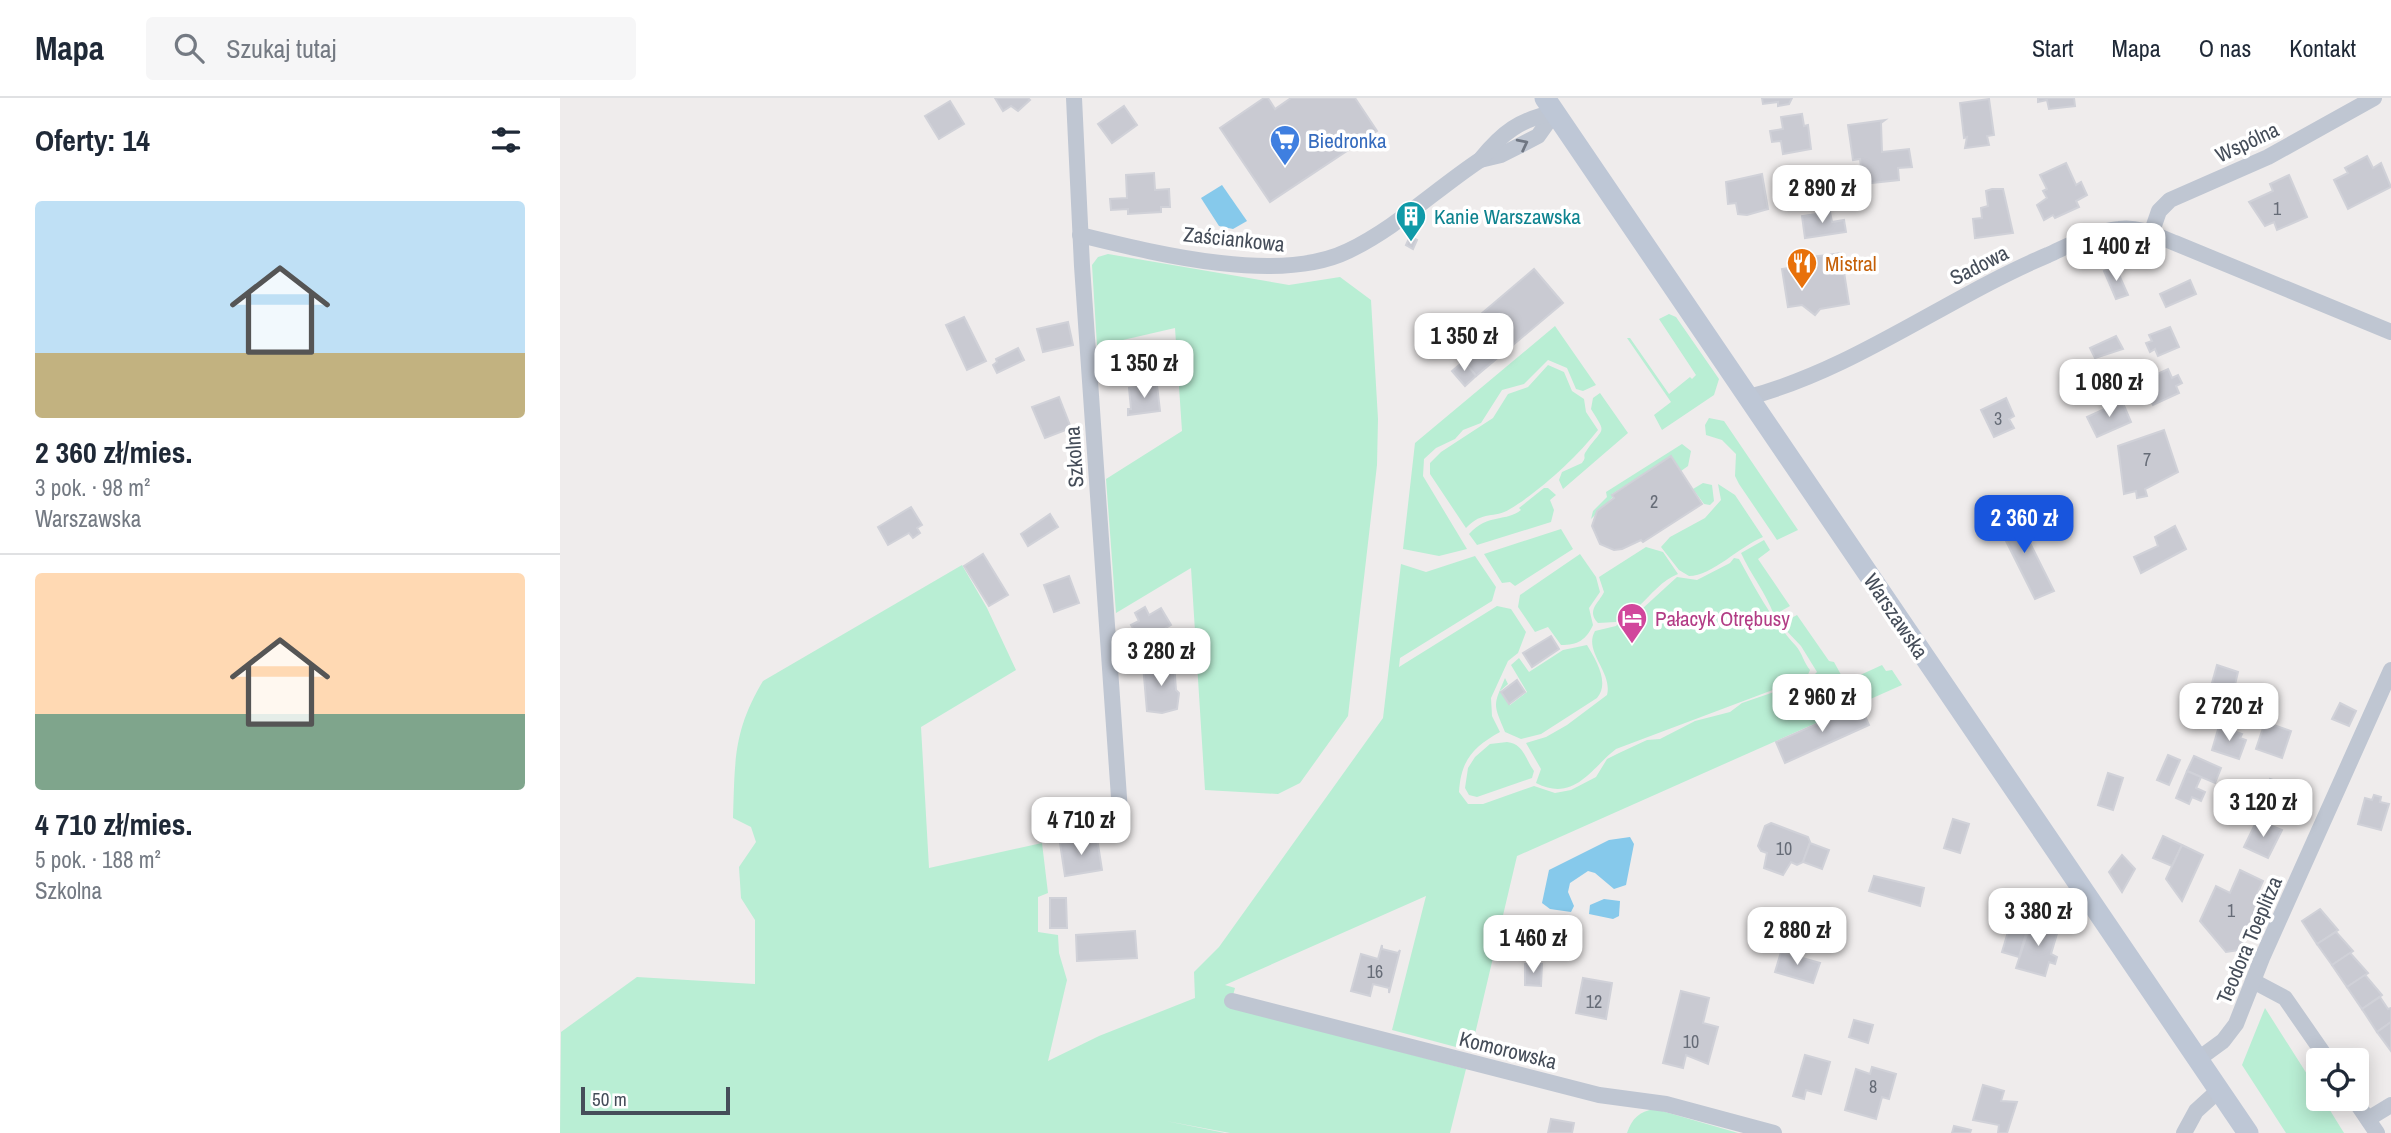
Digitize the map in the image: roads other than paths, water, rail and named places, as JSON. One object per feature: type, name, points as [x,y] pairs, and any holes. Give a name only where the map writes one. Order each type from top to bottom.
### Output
[{"type":"main road","name":"Warszawska","points":[[1550,105],[2248,1133]]},
{"type":"street","name":"Szkolna","points":[[1074,98],[1080,235],[1120,812]]},
{"type":"street","name":"Wspólna","points":[[2151,234],[2159,211],[2170,200],[2268,157],[2374,98]]},
{"type":"street","name":"Zaściankowa","points":[[1080,235],[1240,265],[1300,266],[1347,251],[1381,233],[1480,160],[1491,146],[1525,118],[1550,105]]},
{"type":"street","name":"Sadowa","points":[[1749,397],[1781,388],[2026,264],[2094,235],[2130,228],[2151,234],[2391,332]]},
{"type":"street","name":"Teodora Toeplitza","points":[[2197,1060],[2233,1030],[2391,670]]},
{"type":"street","points":[[2253,981],[2285,998],[2320,1048]]},
{"type":"street","name":"Komorowska","points":[[1232,1001],[1600,1095],[1666,1104],[1774,1133]]},
{"type":"street","points":[[2184,1133],[2196,1111],[2218,1091]]},
{"type":"street","points":[[2362,1111],[2373,1126],[2391,1105]]},
{"type":"water","points":[[1222,185],[1247,221],[1233,229],[1219,226],[1201,198]]},
{"type":"water","points":[[1630,837],[1634,844],[1626,885],[1614,889],[1595,873],[1588,871],[1570,883],[1568,892],[1574,906],[1571,912],[1550,909],[1542,903],[1549,870],[1609,840]]},
{"type":"water","points":[[1604,899],[1620,901],[1619,916],[1613,919],[1589,914],[1590,905]]},
{"type":"place","name":"Biedronka","points":[[1285,167]]},
{"type":"place","name":"Kanie Warszawska","points":[[1411,243]]},
{"type":"place","name":"Mistral","points":[[1802,290]]},
{"type":"place","name":"Pałacyk Otrębusy","points":[[1632,645]]}]
